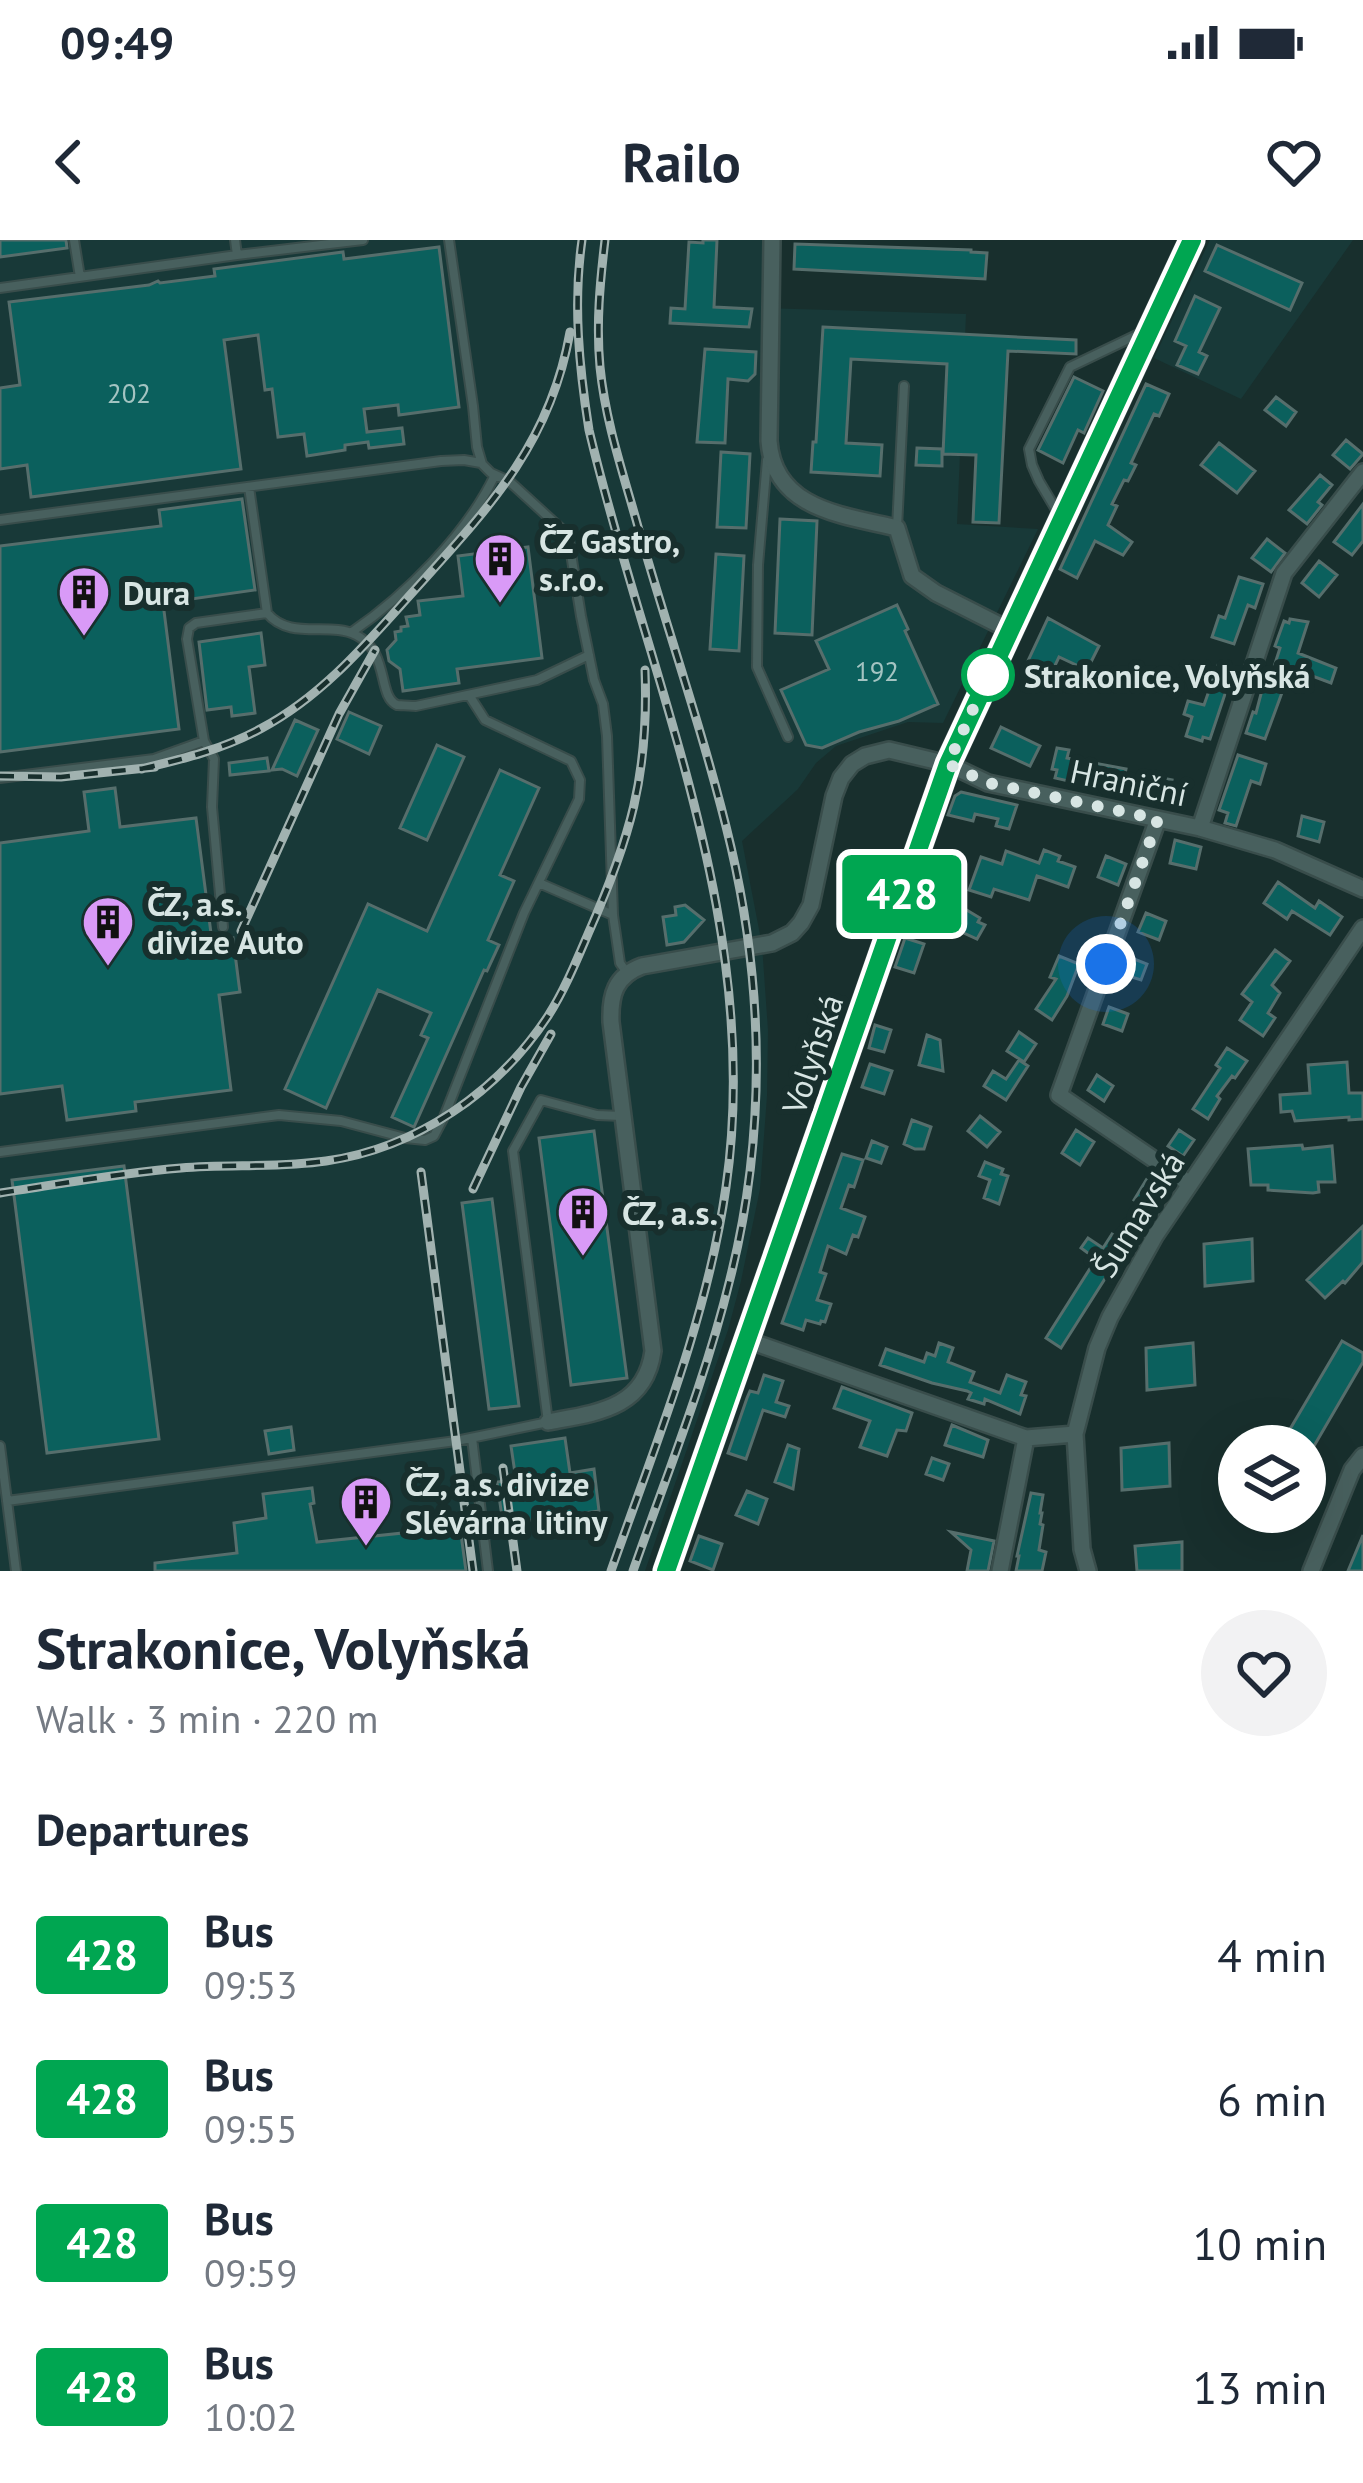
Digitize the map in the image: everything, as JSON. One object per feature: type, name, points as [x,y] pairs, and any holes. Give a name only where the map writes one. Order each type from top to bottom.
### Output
[{"type":"main road","name":"Volyňská","points":[[666,1571],[948,764],[1192,240]]},
{"type":"street","points":[[772,240],[769,441],[774,469],[796,496],[823,509],[897,528],[912,576],[1009,630]]},
{"type":"street","points":[[1200,828],[1284,573],[1363,472]]},
{"type":"street","name":"Hraniční","points":[[627,974],[642,966],[785,938],[811,905],[842,778],[852,764],[877,751],[948,764],[988,783],[1200,828],[1275,850],[1363,889]]},
{"type":"street","points":[[1158,819],[1059,1096],[1190,1184]]},
{"type":"street","name":"Šumavská","points":[[1088,1571],[1082,1550],[1075,1434],[1110,1317],[1155,1236],[1363,928]]},
{"type":"street","points":[[548,1422],[616,1405],[639,1389],[651,1366],[653,1351],[610,1006],[616,985],[627,974]]},
{"type":"street","points":[[747,1340],[1026,1438],[1075,1434]]},
{"type":"street","points":[[1000,1571],[1026,1438]]},
{"type":"street","points":[[1311,1571],[1352,1470],[1363,1456]]},
{"type":"lane","points":[[74,240],[80,277]]},
{"type":"lane","points":[[235,240],[237,255]]},
{"type":"lane","points":[[0,288],[364,240]]},
{"type":"lane","points":[[449,240],[482,464]]},
{"type":"lane","points":[[1062,520],[1039,481],[1029,449],[1070,367],[1150,329]]},
{"type":"lane","points":[[897,528],[904,386]]},
{"type":"lane","points":[[769,441],[758,565],[757,668],[788,737]]},
{"type":"lane","points":[[0,520],[441,461],[482,464],[509,481],[568,536],[589,655],[603,704],[613,915],[620,963],[627,974]]},
{"type":"lane","points":[[250,487],[267,613],[281,624],[307,630],[352,632],[386,609],[419,577],[484,499],[496,475]]},
{"type":"lane","points":[[223,927],[212,807],[214,759],[204,741],[187,639],[189,628],[196,623],[267,613]]},
{"type":"lane","points":[[352,632],[374,650],[388,696],[398,705],[416,706],[537,680],[589,655]]},
{"type":"lane","points":[[0,1152],[279,1115],[341,1121],[425,1141],[434,1136],[538,883],[578,799],[580,780],[571,761],[485,720],[469,695]]},
{"type":"lane","points":[[0,778],[154,759],[204,741]]},
{"type":"lane","points":[[538,883],[613,915]]},
{"type":"lane","points":[[7,1501],[472,1438],[548,1422],[513,1150],[542,1100],[597,1115],[623,1116]]},
{"type":"lane","points":[[472,1438],[488,1571]]},
{"type":"lane","points":[[0,1446],[16,1571]]},
{"type":"shaded area","name":"ČZ, a.s.","points":[[0,240],[763,240],[761,308],[966,314],[957,524],[1038,529],[943,723],[908,722],[836,746],[742,841],[762,945],[768,1030],[760,1189],[728,1330],[645,1571],[0,1571]]},
{"type":"shaded area","points":[[1210,240],[1353,240],[1241,399],[1154,358]]},
{"type":"building","points":[[0,240],[66,240],[67,248],[0,257]]},
{"type":"building","points":[[717,240],[714,307],[752,309],[749,327],[670,323],[671,308],[685,309],[689,242]]},
{"type":"building","points":[[795,244],[971,250],[987,253],[985,279],[794,269]]},
{"type":"building","points":[[1217,245],[1302,283],[1290,310],[1205,271]]},
{"type":"building","points":[[439,247],[459,407],[399,415],[398,405],[364,409],[367,432],[402,428],[404,444],[369,448],[368,442],[307,456],[304,434],[278,437],[272,389],[265,390],[258,335],[224,340],[241,469],[31,497],[27,465],[0,469],[0,388],[20,385],[9,302],[215,276],[214,269],[343,252],[344,259]]},
{"type":"building","points":[[1195,296],[1220,308],[1199,352],[1207,356],[1198,374],[1177,365],[1186,346],[1175,341]]},
{"type":"building","points":[[823,327],[1076,340],[1076,354],[1008,351],[999,523],[973,522],[976,455],[943,454],[947,364],[851,359],[846,443],[882,445],[880,476],[811,472]]},
{"type":"building","points":[[705,349],[756,352],[755,374],[748,381],[728,379],[725,443],[697,442]]},
{"type":"building","points":[[1074,377],[1103,391],[1084,433],[1078,430],[1063,463],[1038,450]]},
{"type":"building","points":[[1146,384],[1169,394],[1131,463],[1136,465],[1112,504],[1117,506],[1108,525],[1132,542],[1123,555],[1095,541],[1077,578],[1060,569]]},
{"type":"building","points":[[1276,397],[1296,412],[1286,426],[1265,410]]},
{"type":"building","points":[[1346,440],[1363,454],[1350,469],[1333,455]]},
{"type":"building","points":[[1219,443],[1255,471],[1237,493],[1201,465]]},
{"type":"building","points":[[917,448],[942,449],[942,466],[916,465]]},
{"type":"building","points":[[721,452],[750,454],[746,528],[717,527]]},
{"type":"building","points":[[1320,475],[1332,485],[1307,524],[1289,510]]},
{"type":"building","name":"Dura","points":[[242,499],[255,590],[163,603],[179,729],[0,752],[0,546],[161,526],[159,510]]},
{"type":"building","points":[[1363,504],[1363,541],[1352,555],[1334,542]]},
{"type":"building","points":[[780,519],[817,521],[812,635],[775,633]]},
{"type":"building","points":[[1267,539],[1285,553],[1271,572],[1252,558]]},
{"type":"building","points":[[528,547],[542,658],[457,669],[459,683],[403,691],[400,669],[389,661],[387,650],[396,640],[395,632],[408,626],[406,617],[420,615],[418,601],[463,596],[458,556]]},
{"type":"building","points":[[716,554],[744,556],[739,651],[710,649]]},
{"type":"building","points":[[1319,561],[1337,575],[1319,597],[1302,583]]},
{"type":"building","points":[[1239,577],[1263,584],[1255,608],[1248,605],[1234,644],[1212,637],[1219,616],[1225,618]]},
{"type":"building","points":[[897,605],[938,704],[822,748],[806,745],[781,690],[829,669],[816,641]]},
{"type":"building","points":[[1048,618],[1099,646],[1087,670],[1059,657],[1050,676],[1026,665]]},
{"type":"building","points":[[1284,621],[1308,622],[1298,653],[1336,668],[1331,683],[1291,668],[1265,739],[1246,733],[1267,671],[1272,673]]},
{"type":"building","points":[[261,633],[265,665],[249,667],[255,713],[232,716],[231,707],[207,710],[199,642]]},
{"type":"building","points":[[1218,665],[1232,673],[1210,739],[1186,736],[1192,717],[1184,714],[1188,701],[1204,705]]},
{"type":"building","points":[[349,712],[381,726],[369,754],[337,739]]},
{"type":"building","points":[[295,720],[318,730],[297,776],[272,770]]},
{"type":"building","points":[[1001,727],[1040,746],[1030,766],[991,748]]},
{"type":"building","points":[[437,745],[464,757],[427,840],[400,828]]},
{"type":"building","points":[[1057,748],[1069,750],[1067,758],[1126,769],[1121,793],[1055,778]]},
{"type":"building","points":[[1238,755],[1266,764],[1260,784],[1251,781],[1236,826],[1225,823],[1228,813],[1219,810]]},
{"type":"building","points":[[267,758],[269,771],[230,775],[229,763]]},
{"type":"building","points":[[500,770],[539,788],[500,875],[514,881],[488,940],[499,945],[414,1127],[392,1117],[428,1038],[421,1035],[431,1013],[378,990],[326,1108],[285,1089],[368,904],[427,931]]},
{"type":"building","points":[[1152,776],[1172,780],[1166,803],[1147,799]]},
{"type":"building","name":"ČZ, a.s. divize Auto","points":[[115,788],[120,827],[196,818],[212,941],[233,938],[240,992],[219,995],[231,1090],[135,1102],[136,1111],[67,1120],[62,1086],[0,1094],[0,843],[89,831],[84,792]]},
{"type":"building","points":[[961,792],[1017,805],[1009,829],[996,826],[998,819],[975,814],[973,821],[948,815]]},
{"type":"building","points":[[1302,816],[1324,822],[1319,842],[1298,836]]},
{"type":"building","points":[[1175,840],[1201,847],[1196,869],[1170,863]]},
{"type":"building","points":[[1044,850],[1075,867],[1068,887],[1037,876],[1029,900],[994,889],[991,897],[969,890],[981,857],[1002,864],[1006,851],[1039,863]]},
{"type":"building","points":[[1106,856],[1126,864],[1118,885],[1098,877]]},
{"type":"building","points":[[1278,882],[1315,908],[1319,901],[1342,917],[1330,935],[1292,911],[1287,919],[1264,903]]},
{"type":"building","points":[[950,900],[985,925],[977,939],[942,923]]},
{"type":"building","points":[[685,905],[704,920],[684,942],[667,945],[663,917],[676,915],[675,907]]},
{"type":"building","points":[[1146,913],[1166,921],[1159,940],[1138,932]]},
{"type":"building","points":[[905,938],[924,944],[914,973],[895,967]]},
{"type":"building","points":[[1275,950],[1290,961],[1272,985],[1280,993],[1268,1013],[1275,1018],[1263,1036],[1240,1020],[1252,1002],[1242,994]]},
{"type":"building","points":[[1059,956],[1079,964],[1052,1020],[1036,1009],[1056,979],[1050,977]]},
{"type":"building","points":[[1129,957],[1147,964],[1141,980],[1122,974]]},
{"type":"building","points":[[1109,1007],[1128,1014],[1122,1031],[1103,1024]]},
{"type":"building","points":[[875,1025],[891,1030],[884,1052],[869,1048]]},
{"type":"building","points":[[1019,1032],[1036,1044],[1024,1062],[1007,1051]]},
{"type":"building","points":[[927,1035],[940,1040],[943,1071],[919,1065]]},
{"type":"building","points":[[1227,1048],[1247,1061],[1217,1096],[1220,1099],[1208,1119],[1193,1109],[1220,1068],[1216,1065]]},
{"type":"building","points":[[1019,1060],[1028,1066],[1006,1100],[984,1086],[993,1071],[1006,1079]]},
{"type":"building","points":[[1347,1062],[1349,1093],[1363,1093],[1363,1119],[1295,1121],[1292,1111],[1281,1112],[1280,1095],[1310,1093],[1308,1065]]},
{"type":"building","points":[[870,1064],[892,1071],[884,1094],[862,1087]]},
{"type":"building","points":[[1097,1075],[1113,1086],[1104,1101],[1088,1090]]},
{"type":"building","points":[[980,1116],[1000,1132],[987,1147],[968,1131]]},
{"type":"building","points":[[912,1120],[931,1127],[924,1149],[904,1144]]},
{"type":"building","points":[[1076,1130],[1094,1142],[1080,1165],[1062,1153]]},
{"type":"building","points":[[1179,1130],[1194,1140],[1183,1156],[1168,1146]]},
{"type":"building","name":"ČZ, a.s.","points":[[594,1131],[627,1378],[571,1385],[539,1138]]},
{"type":"building","points":[[872,1141],[887,1147],[881,1163],[866,1158]]},
{"type":"building","points":[[1302,1145],[1303,1149],[1332,1146],[1335,1182],[1318,1182],[1319,1192],[1313,1193],[1251,1185],[1248,1149]]},
{"type":"building","points":[[842,1154],[863,1160],[841,1208],[865,1217],[846,1254],[828,1246],[820,1272],[826,1274],[817,1300],[831,1304],[825,1322],[806,1320],[803,1330],[782,1323]]},
{"type":"building","points":[[985,1162],[1008,1176],[999,1204],[984,1198],[990,1180],[979,1176]]},
{"type":"building","points":[[124,1166],[159,1439],[47,1453],[12,1180]]},
{"type":"building","points":[[1148,1177],[1162,1190],[1149,1209],[1134,1200]]},
{"type":"building","points":[[492,1199],[519,1406],[489,1409],[462,1203]]},
{"type":"building","points":[[1363,1226],[1363,1262],[1325,1298],[1307,1280]]},
{"type":"building","points":[[1112,1234],[1127,1244],[1061,1348],[1046,1338],[1096,1259],[1081,1248],[1088,1238],[1103,1248]]},
{"type":"building","points":[[1252,1239],[1253,1281],[1205,1286],[1204,1244]]},
{"type":"building","points":[[1342,1341],[1363,1353],[1363,1362],[1326,1425],[1292,1425]]},
{"type":"building","points":[[939,1343],[953,1348],[948,1362],[974,1372],[970,1382],[1000,1393],[1007,1375],[1026,1382],[1020,1414],[985,1399],[984,1404],[968,1399],[971,1393],[967,1391],[880,1365],[886,1349],[924,1362],[927,1353],[935,1356]]},
{"type":"building","points":[[1193,1343],[1195,1385],[1147,1390],[1146,1348]]},
{"type":"building","points":[[764,1375],[783,1381],[776,1402],[789,1406],[785,1417],[763,1410],[746,1459],[728,1453],[750,1391],[758,1393]]},
{"type":"building","points":[[842,1387],[912,1413],[906,1431],[897,1430],[887,1456],[860,1447],[870,1421],[834,1408]]},
{"type":"building","points":[[952,1425],[988,1440],[983,1457],[945,1445]]},
{"type":"building","points":[[291,1427],[294,1450],[269,1454],[265,1431]]},
{"type":"building","points":[[565,1438],[570,1473],[594,1469],[599,1511],[503,1524],[497,1482],[516,1480],[511,1446]]},
{"type":"building","points":[[1169,1443],[1170,1486],[1122,1490],[1121,1448]]},
{"type":"building","points":[[788,1445],[799,1449],[793,1489],[775,1482]]},
{"type":"building","points":[[932,1458],[949,1464],[943,1480],[926,1474]]},
{"type":"building","name":"ČZ, a.s. divize Slévárna litiny","points":[[312,1488],[317,1542],[460,1527],[466,1571],[155,1571],[155,1563],[237,1553],[234,1523],[266,1518],[263,1494]]},
{"type":"building","points":[[747,1491],[767,1499],[758,1524],[736,1515]]},
{"type":"building","points":[[1031,1493],[1043,1495],[1039,1550],[1046,1552],[1042,1571],[1016,1571],[1017,1556]]},
{"type":"building","points":[[951,1532],[994,1541],[988,1571],[967,1571],[971,1550]]},
{"type":"building","points":[[1363,1535],[1363,1571],[1348,1571]]},
{"type":"building","points":[[699,1536],[722,1544],[713,1570],[690,1561]]},
{"type":"building","points":[[1182,1542],[1182,1571],[1137,1571],[1135,1546]]},
{"type":"railway","points":[[582,240],[578,335],[589,430],[694,804],[715,898],[729,993],[733,1089],[726,1187],[706,1285],[678,1382],[611,1571]]},
{"type":"railway","points":[[605,240],[598,335],[606,405],[731,847],[755,1009],[755,1117],[742,1225],[698,1389],[633,1571]]},
{"type":"railway","points":[[141,769],[218,748],[262,728],[304,701],[360,650],[511,475],[547,410],[570,332]]},
{"type":"railway","points":[[241,931],[339,714],[375,650]]},
{"type":"railway","points":[[0,1193],[158,1170],[308,1163],[360,1154],[423,1129],[480,1092],[528,1044],[548,1016],[603,900],[626,837],[640,775],[645,670]]},
{"type":"railway","points":[[0,776],[61,777],[155,767]]},
{"type":"railway","points":[[473,1189],[551,1034]]},
{"type":"railway","points":[[421,1172],[473,1571]]},
{"type":"railway","points":[[503,1468],[517,1571]]},
{"type":"bus line","name":"428","points":[[666,1571],[948,764],[1192,240]]},
{"type":"place","name":"ČZ Gastro, s.r.o.","points":[[500,605]]},
{"type":"place","name":"Dura","points":[[84,638]]},
{"type":"place","name":"Strakonice, Volyňská","points":[[988,675]]},
{"type":"place","name":"ČZ, a.s. divize Auto","points":[[108,968]]},
{"type":"place","name":"ČZ, a.s.","points":[[583,1258]]},
{"type":"place","name":"ČZ, a.s. divize Slévárna litiny","points":[[366,1548]]},
{"type":"route","points":[[988,675],[994,663],[948,764],[988,783],[1158,819],[1106,964]]}]
